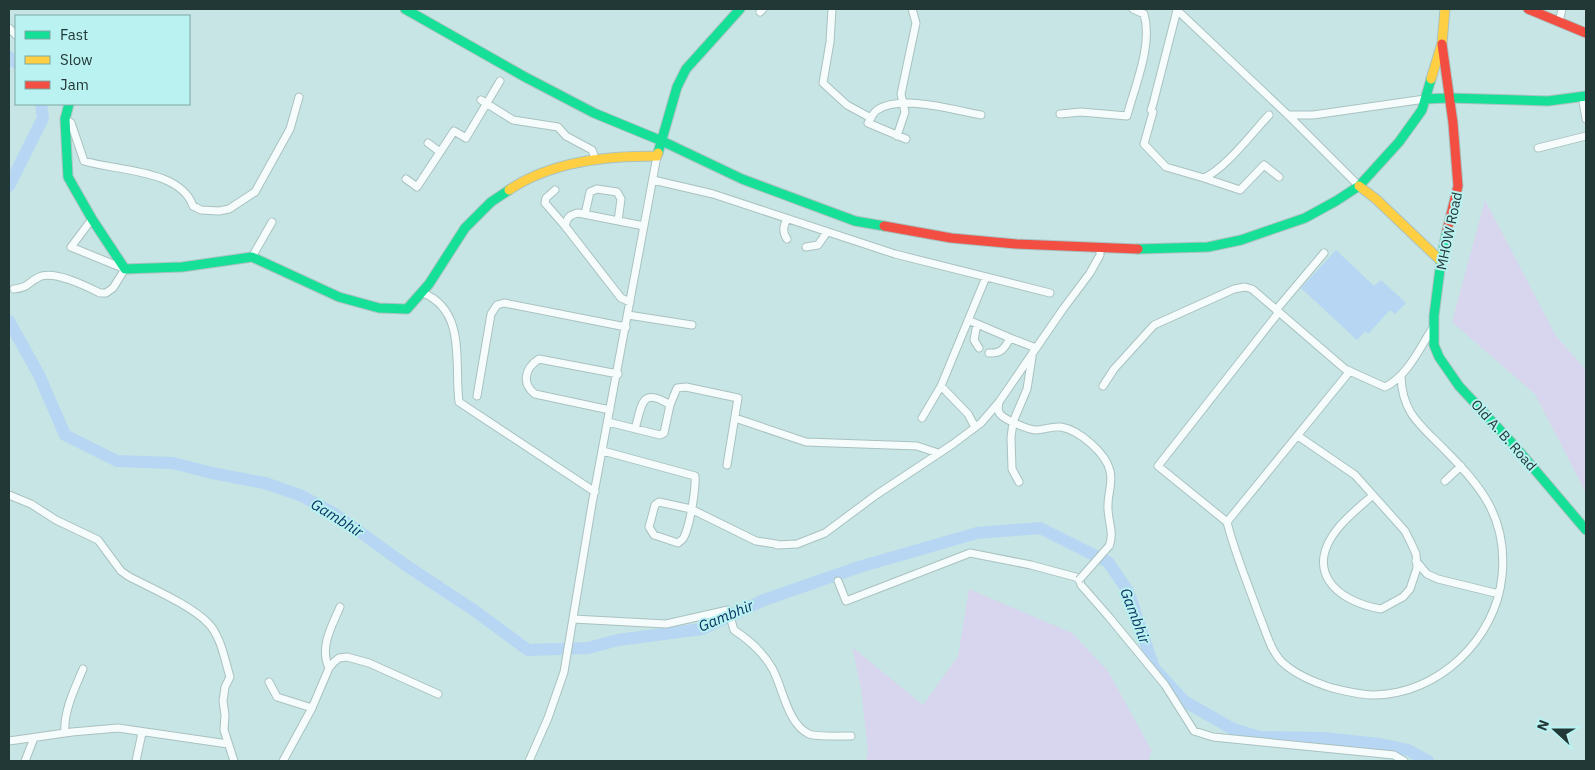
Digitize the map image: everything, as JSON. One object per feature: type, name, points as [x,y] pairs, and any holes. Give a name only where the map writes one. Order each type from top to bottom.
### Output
[{"type":"main road","points":[[405,9],[525,77],[594,113],[662,141],[742,179],[855,221],[960,239],[1016,244],[1135,249],[1208,247],[1241,240],[1305,218],[1359,186],[1399,142],[1422,110],[1442,43],[1446,10]]},
{"type":"main road","points":[[68,105],[66,151],[68,177],[92,219],[125,269],[182,267],[252,257],[340,297],[379,308],[407,309],[423,293],[471,220],[504,192],[561,165],[595,158],[633,155],[657,156],[677,87],[686,69],[740,9]]},
{"type":"main road","points":[[1528,9],[1586,33]]},
{"type":"main road","name":"MHOW Road","points":[[1434,330],[1441,261],[1458,186],[1453,123],[1442,43]]},
{"type":"main road","points":[[1425,99],[1541,101],[1584,96]]},
{"type":"main road","points":[[1359,186],[1376,199],[1441,261]]},
{"type":"main road","name":"Old A. B. Road","points":[[1434,330],[1434,345],[1439,357],[1458,386],[1513,444],[1586,530]]},
{"type":"street","points":[[832,9],[830,42],[822,76],[823,83],[847,105],[871,118]]},
{"type":"street","points":[[897,136],[904,112],[901,94],[916,22],[912,9]]},
{"type":"street","points":[[1060,114],[1080,112],[1127,116],[1140,74],[1148,27],[1144,14],[1133,9]]},
{"type":"street","points":[[1558,22],[1562,9]]},
{"type":"street","points":[[1279,177],[1264,165],[1240,190],[1166,166],[1144,144],[1177,10],[1288,115],[1359,186]]},
{"type":"street","points":[[406,179],[417,187],[454,131],[466,138],[484,102],[500,81]]},
{"type":"street","points":[[1584,96],[1586,119]]},
{"type":"street","points":[[66,119],[71,123],[84,161],[157,177],[182,190],[190,197],[193,206],[201,210],[219,211],[229,209],[255,192],[290,129],[299,97]]},
{"type":"street","points":[[1288,115],[1313,115],[1425,99]]},
{"type":"street","points":[[484,102],[513,120],[558,127],[566,136],[592,150],[595,158]]},
{"type":"street","points":[[906,139],[868,123],[877,110],[902,102],[981,114]]},
{"type":"street","points":[[1204,178],[1223,164],[1269,115]]},
{"type":"street","points":[[1538,148],[1586,136]]},
{"type":"street","points":[[428,143],[440,152]]},
{"type":"street","points":[[529,761],[548,718],[564,672],[657,156]]},
{"type":"street","points":[[653,180],[713,194],[895,254],[1050,293]]},
{"type":"street","points":[[585,214],[590,192],[596,189],[617,192],[621,199],[618,221]]},
{"type":"street","points":[[555,190],[546,198],[544,203],[566,226],[621,298],[630,302]]},
{"type":"street","points":[[566,226],[567,219],[571,214],[585,214],[644,226]]},
{"type":"street","points":[[14,289],[26,288],[40,276],[64,278],[106,293],[113,288],[125,269],[71,247],[92,219]]},
{"type":"street","points":[[787,219],[784,226],[784,234],[787,239]]},
{"type":"street","points":[[252,257],[272,222]]},
{"type":"street","points":[[806,247],[818,245],[827,232]]},
{"type":"street","points":[[603,451],[695,476],[696,487],[690,509],[683,538],[678,542],[654,535],[649,527],[655,505],[659,502],[690,509],[756,541],[776,544],[797,544],[825,533],[876,495],[975,427],[999,402],[1090,273],[1100,255],[1100,247]]},
{"type":"street","points":[[1324,253],[1158,466],[1227,522],[1253,599],[1273,650],[1278,657],[1292,670],[1311,681],[1342,690],[1372,695],[1386,694],[1413,687],[1434,678],[1459,660],[1476,642],[1490,621],[1499,594],[1503,563],[1497,521],[1488,500],[1476,482],[1412,415],[1402,395],[1401,376]]},
{"type":"street","points":[[922,418],[941,386],[986,277]]},
{"type":"street","points":[[1103,386],[1114,369],[1154,325],[1234,289],[1245,287],[1252,289],[1350,371],[1385,387],[1394,383],[1401,376],[1434,330]]},
{"type":"street","points":[[423,293],[434,298],[445,309],[452,322],[456,339],[459,402],[595,492]]},
{"type":"street","points":[[477,396],[491,314],[497,305],[504,303],[626,326]]},
{"type":"street","points":[[628,315],[692,325]]},
{"type":"street","points":[[968,320],[1010,338],[1034,351]]},
{"type":"street","points":[[976,324],[974,340],[979,348]]},
{"type":"street","points":[[989,353],[996,354],[1002,351],[1010,338]]},
{"type":"street","points":[[1020,482],[1012,469],[1011,438],[1013,422],[1027,389],[1034,351]]},
{"type":"street","points":[[610,410],[535,394],[529,390],[525,382],[526,374],[532,363],[539,359],[618,374]]},
{"type":"street","points":[[1227,522],[1350,371]]},
{"type":"street","points":[[941,386],[968,414],[975,427]]},
{"type":"street","points":[[608,422],[660,435],[664,433],[670,405],[677,388],[686,387],[738,398],[727,465]]},
{"type":"street","points":[[636,429],[642,403],[647,398],[654,397],[670,405]]},
{"type":"street","points":[[999,402],[998,409],[1001,415],[1013,422],[1035,430],[1054,426],[1064,427],[1073,432],[1080,433],[1102,453],[1109,466],[1112,480],[1108,514],[1113,536],[1109,546],[1079,580]]},
{"type":"street","points":[[735,418],[806,442],[917,446],[938,453]]},
{"type":"street","points":[[1298,436],[1356,475],[1405,531],[1416,554],[1417,568],[1410,589],[1403,597],[1381,609],[1357,602],[1337,591],[1330,584],[1324,566],[1328,544],[1339,526],[1373,495]]},
{"type":"street","points":[[1444,481],[1461,466]]},
{"type":"street","points":[[9,495],[31,504],[56,520],[98,540],[121,571],[183,605],[209,624],[217,638],[230,677],[225,687],[223,701],[225,714],[224,730],[234,761]]},
{"type":"street","points":[[838,581],[846,601],[970,553],[1030,565],[1079,578],[1081,585],[1109,616],[1164,685],[1194,731],[1213,737],[1394,755],[1404,761]]},
{"type":"street","points":[[1416,561],[1427,574],[1438,579],[1499,594]]},
{"type":"street","points":[[329,668],[325,661],[326,640],[340,606]]},
{"type":"street","points":[[573,619],[666,624],[728,610],[734,630],[748,639],[772,668],[789,710],[795,722],[803,731],[811,735],[851,736]]},
{"type":"street","points":[[283,761],[312,708],[329,668],[339,658],[347,657],[369,663],[438,694]]},
{"type":"street","points":[[65,733],[64,723],[83,669]]},
{"type":"street","points":[[269,682],[277,697],[312,708]]},
{"type":"street","points":[[9,741],[118,728],[228,744]]},
{"type":"street","points":[[136,761],[142,732]]},
{"type":"street","points":[[24,761],[34,738]]},
{"type":"shaded area","points":[[1485,200],[1556,336],[1586,370],[1586,493],[1535,394],[1452,322]]},
{"type":"shaded area","points":[[1336,250],[1374,286],[1381,280],[1406,303],[1395,314],[1390,310],[1368,334],[1365,331],[1357,340],[1301,288]]},
{"type":"shaded area","points":[[969,589],[1072,633],[1108,671],[1152,751],[1148,761],[866,761],[868,752],[861,688],[852,647],[923,705],[958,656]]},
{"type":"waterway","name":"Gambhir","points":[[9,57],[15,62]]},
{"type":"waterway","name":"Gambhir","points":[[9,186],[43,118],[41,105]]},
{"type":"waterway","name":"Gambhir","points":[[9,321],[39,375],[65,435],[117,461],[173,463],[265,483],[302,496],[335,514],[528,650],[588,648],[618,640],[702,629],[764,600],[859,567],[977,533],[1040,528],[1108,562],[1128,591],[1154,668],[1184,701],[1233,729],[1259,737],[1323,738],[1380,744],[1408,750],[1428,761]]},
{"type":"traffic: fast","points":[[405,9],[525,77],[594,113],[662,141],[742,179],[855,221],[884,226]]},
{"type":"traffic: fast","points":[[658,153],[677,87],[686,69],[740,9]]},
{"type":"traffic: fast","points":[[1138,249],[1208,247],[1241,240],[1305,218],[1336,201],[1359,186],[1399,142],[1422,110],[1431,79]]},
{"type":"traffic: fast","points":[[1425,99],[1548,101],[1586,96]]},
{"type":"traffic: fast","points":[[69,105],[65,119],[68,177],[92,219],[125,269],[182,267],[252,257],[339,297],[379,308],[407,309],[429,284],[465,228],[491,202],[509,190]]},
{"type":"traffic: fast","points":[[1447,230],[1434,316],[1434,345],[1439,357],[1459,386],[1513,444],[1586,530]]},
{"type":"traffic: slow","points":[[1431,79],[1442,43],[1445,9]]},
{"type":"traffic: slow","points":[[509,190],[543,172],[562,166],[600,159],[657,156],[658,153]]},
{"type":"traffic: slow","points":[[1359,186],[1376,199],[1441,261]]},
{"type":"traffic: jam","points":[[1528,9],[1586,33]]},
{"type":"traffic: jam","points":[[1442,44],[1453,123],[1458,186],[1447,230]]},
{"type":"traffic: jam","points":[[884,226],[951,238],[1016,244],[1138,249]]}]
